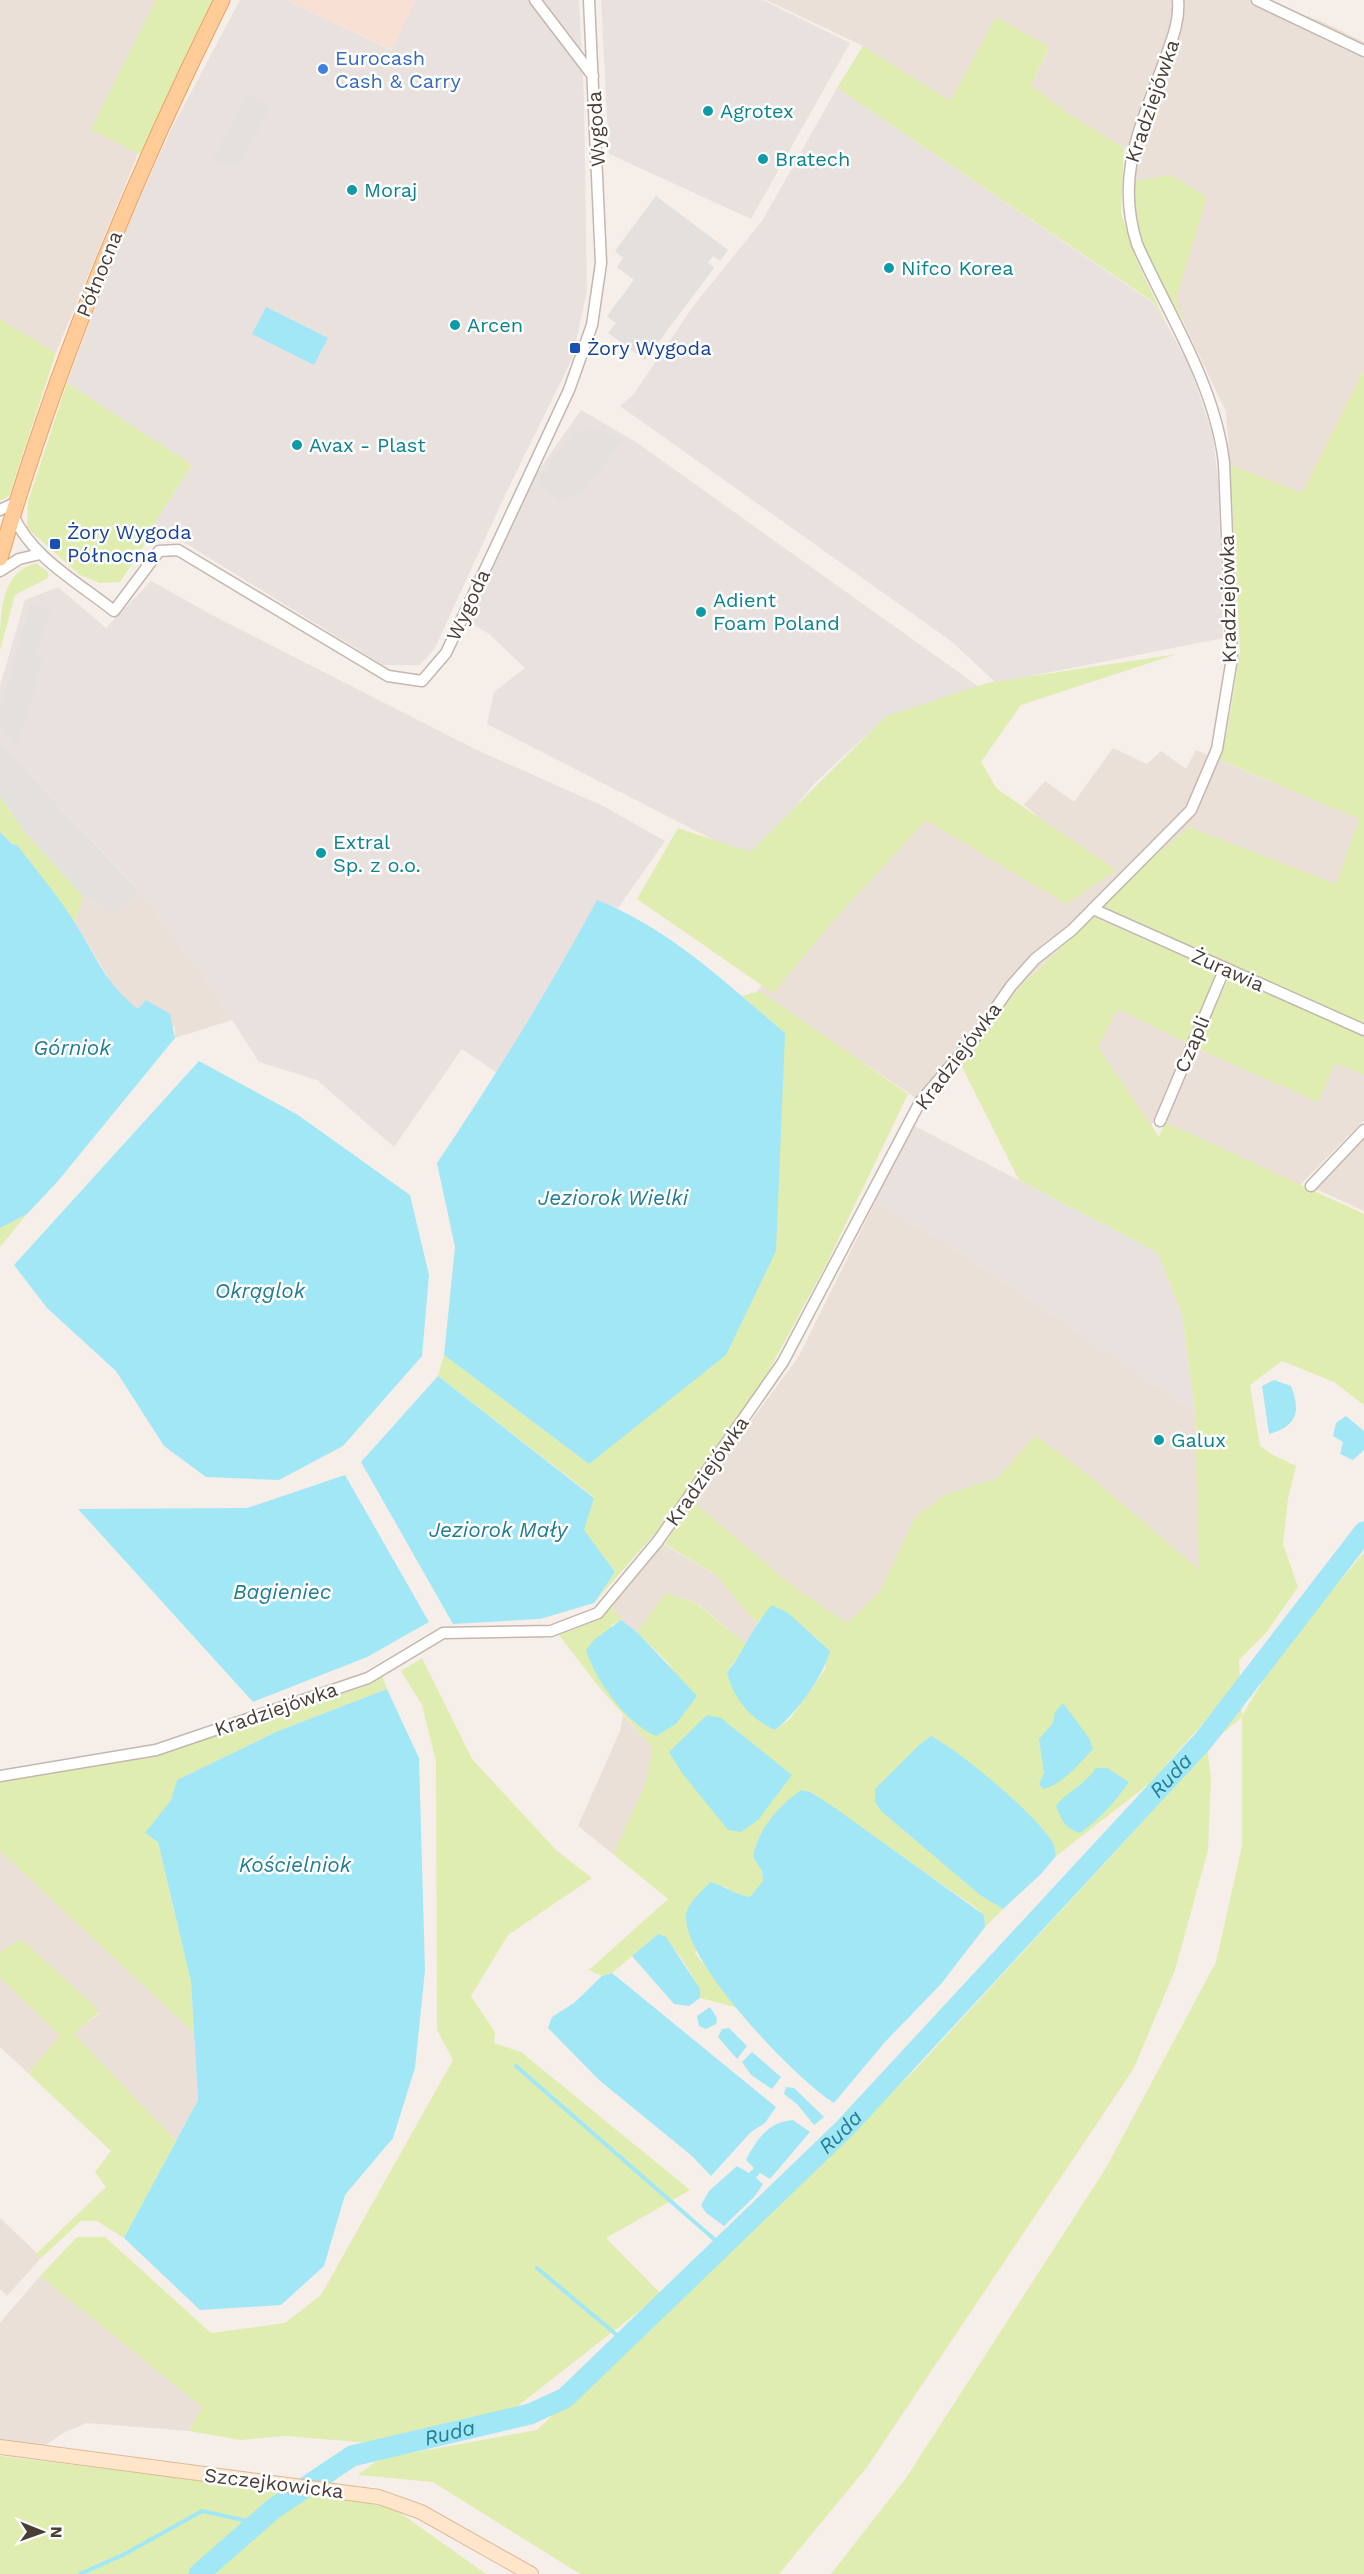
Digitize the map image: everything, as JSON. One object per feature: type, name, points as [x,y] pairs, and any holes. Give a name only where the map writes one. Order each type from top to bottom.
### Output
[{"type":"main road","name":"Północna","points":[[1,547],[10,509],[98,276],[162,126],[222,0]]},
{"type":"main road","name":"Szczejkowicka","points":[[0,2447],[379,2497],[421,2512],[531,2574]]},
{"type":"street","name":"Wygoda","points":[[535,0],[593,76]]},
{"type":"street","name":"Wygoda","points":[[10,509],[26,539],[40,554],[114,611],[159,551],[178,550],[387,676],[422,681],[446,652],[569,390],[592,325],[601,263],[589,0]]},
{"type":"street","name":"Kradziejówka","points":[[0,1776],[156,1750],[368,1678],[443,1633],[552,1631],[598,1612],[658,1541],[783,1362],[920,1102],[976,1036],[1011,986],[1035,959],[1072,930],[1191,810],[1217,749],[1232,658],[1222,440],[1194,362],[1137,244],[1128,204],[1127,182],[1133,148],[1177,26],[1178,0]]},
{"type":"street","points":[[1257,0],[1364,51]]},
{"type":"street","points":[[0,571],[19,559],[40,554]]},
{"type":"street","name":"Żurawia","points":[[1093,909],[1364,1030]]},
{"type":"street","name":"Czapli","points":[[1160,1121],[1225,968]]},
{"type":"street","points":[[1311,1186],[1364,1130]]},
{"type":"shaded area","points":[[0,0],[156,0],[91,129],[138,154],[56,353],[0,319]]},
{"type":"shaded area","points":[[240,0],[285,0],[392,50],[416,0],[579,0],[584,99],[587,291],[572,359],[506,493],[435,648],[420,665],[383,665],[154,524],[192,465],[67,383],[119,242],[172,128]]},
{"type":"shaded area","points":[[285,0],[416,0],[393,50]]},
{"type":"shaded area","points":[[601,0],[763,0],[850,43],[751,219],[609,154]]},
{"type":"shaded area","points":[[766,0],[1261,0],[1321,21],[1364,42],[1364,369],[1302,493],[1230,465],[1226,412],[1174,302],[1170,175],[1137,181],[1132,174],[1134,154],[1069,114],[1031,86],[1049,48],[996,17],[950,101],[863,46]]},
{"type":"shaded area","points":[[837,88],[1152,302],[1190,368],[1212,432],[1218,478],[1223,638],[996,683],[951,641],[620,406],[633,395],[694,305],[762,221]]},
{"type":"shaded area","points":[[247,94],[270,106],[239,167],[231,163],[228,167],[213,159]]},
{"type":"shaded area","points":[[656,196],[728,250],[720,261],[713,256],[708,262],[714,268],[645,360],[608,333],[616,323],[607,316],[634,280],[617,267],[623,258],[615,251]]},
{"type":"shaded area","points":[[581,410],[636,442],[978,686],[878,724],[815,783],[751,859],[487,724],[494,692],[525,668],[489,634],[474,625],[471,615],[534,477]]},
{"type":"shaded area","points":[[587,427],[623,439],[580,496],[575,493],[561,501],[536,483],[574,431],[582,433]]},
{"type":"shaded area","points":[[151,581],[212,615],[477,750],[603,806],[665,841],[618,908],[597,901],[551,985],[497,1073],[462,1049],[394,1147],[317,1080],[259,1062],[216,995],[137,888],[0,743],[0,686],[25,600],[58,587],[106,628]]},
{"type":"shaded area","points":[[31,605],[51,609],[35,655],[43,659],[20,737],[15,745],[0,731],[0,709]]},
{"type":"shaded area","points":[[0,743],[140,892],[113,915],[83,896],[25,832],[0,796]]},
{"type":"shaded area","points":[[1113,748],[1147,764],[1161,751],[1186,769],[1196,750],[1359,819],[1336,884],[1189,827],[1023,983],[926,1105],[757,991],[922,807],[1104,871],[1024,805],[1045,781],[1074,802]]},
{"type":"shaded area","points":[[140,892],[232,1020],[175,1038],[175,1027],[138,1009],[117,992],[75,923],[83,896],[113,915]]},
{"type":"shaded area","points":[[1118,1009],[1187,1043],[1151,1126],[1098,1047]]},
{"type":"shaded area","points":[[1196,1048],[1318,1102],[1335,1063],[1364,1075],[1364,1120],[1300,1185],[1165,1122]]},
{"type":"shaded area","points":[[909,1123],[1157,1252],[1182,1314],[1195,1412],[960,1252],[875,1202]]},
{"type":"shaded area","points":[[1364,1139],[1364,1211],[1316,1189]]},
{"type":"shaded area","points":[[875,1202],[960,1252],[1195,1412],[1200,1571],[1086,1473],[998,1478],[945,1495],[916,1516],[880,1591],[847,1623],[794,1587],[692,1501],[799,1356]]},
{"type":"shaded area","points":[[658,1541],[716,1575],[757,1624],[746,1644],[698,1604],[666,1593],[637,1632],[621,1620],[612,1606]]},
{"type":"shaded area","points":[[623,1715],[653,1748],[645,1785],[613,1854],[578,1826],[620,1731]]},
{"type":"shaded area","points":[[0,1851],[194,2033],[198,2100],[176,2141],[74,2034],[100,2012],[21,1939],[0,1952]]},
{"type":"shaded area","points":[[0,1978],[61,2036],[28,2073],[0,2047]]},
{"type":"shaded area","points":[[0,2218],[37,2253],[40,2259],[7,2296],[0,2289]]},
{"type":"shaded area","points":[[40,2276],[202,2407],[189,2431],[87,2423],[63,2433],[39,2450],[0,2446],[0,2323]]},
{"type":"green space","points":[[156,0],[215,0],[142,155],[91,129]]},
{"type":"green space","points":[[996,17],[1049,47],[1031,86],[1069,114],[1124,148],[1121,213],[1137,261],[1165,321],[1152,301],[837,88],[863,46],[950,101]]},
{"type":"green space","points":[[1132,174],[1137,181],[1170,175],[1207,197],[1176,299],[1185,324],[1147,257],[1133,213]]},
{"type":"green space","points":[[0,319],[56,353],[9,496],[0,501]]},
{"type":"green space","points":[[1364,369],[1364,1025],[1098,904],[1189,827],[1336,884],[1359,819],[1218,759],[1227,732],[1240,652],[1230,465],[1302,493]]},
{"type":"green space","points":[[67,383],[192,465],[154,524],[172,535],[147,541],[120,582],[100,583],[80,575],[27,528],[28,502]]},
{"type":"green space","points":[[36,563],[48,572],[48,578],[15,595],[0,650],[4,597],[15,575]]},
{"type":"green space","points":[[1177,654],[1021,705],[981,762],[997,789],[1116,870],[1066,904],[926,820],[836,918],[773,993],[637,899],[678,828],[750,852],[885,717],[987,683]]},
{"type":"green space","points":[[0,796],[25,832],[83,896],[75,923],[17,845],[12,844],[0,832]]},
{"type":"green space","points":[[1094,917],[1217,971],[1187,1043],[1118,1009],[1098,1047],[1159,1137],[1165,1122],[1364,1214],[1364,1405],[1334,1382],[1282,1361],[1250,1385],[1260,1446],[1296,1466],[1288,1499],[1283,1544],[1298,1587],[1265,1634],[1239,1660],[1242,1716],[1277,1657],[1364,1552],[1364,2574],[831,2574],[906,2478],[1106,2168],[1216,1962],[1242,1846],[1242,1717],[1207,1747],[1211,1714],[1149,1784],[1056,1856],[1045,1833],[1036,1822],[982,1773],[897,1770],[875,1789],[882,1812],[980,1895],[1003,1909],[985,1927],[984,1915],[976,1908],[810,1792],[789,1802],[772,1816],[760,1835],[753,1857],[762,1871],[763,1881],[750,1897],[738,1895],[724,1886],[695,1953],[738,2008],[700,1998],[699,1991],[684,1963],[670,1944],[658,1934],[612,1973],[602,1976],[589,1970],[668,1899],[613,1854],[645,1785],[653,1748],[599,1687],[559,1635],[595,1620],[612,1606],[621,1620],[610,1626],[673,1668],[637,1632],[666,1593],[697,1604],[746,1644],[727,1673],[775,1730],[790,1719],[826,1668],[821,1642],[805,1630],[760,1618],[757,1624],[716,1575],[665,1544],[692,1501],[794,1587],[847,1623],[880,1591],[916,1516],[945,1495],[998,1478],[1035,1435],[1086,1473],[1199,1570],[1195,1412],[1182,1314],[1157,1252],[1019,1180],[960,1063],[1023,983]]},
{"type":"green space","points":[[1230,975],[1364,1036],[1364,1075],[1335,1063],[1318,1102],[1196,1048]]},
{"type":"green space","points":[[760,991],[908,1094],[827,1263],[766,1376],[657,1531],[594,1603],[615,1572],[583,1529],[594,1497],[438,1376],[444,1355],[589,1464],[785,1033],[742,996]]},
{"type":"green space","points":[[27,1214],[0,1247],[0,1228]]},
{"type":"green space","points":[[422,1658],[472,1759],[557,1851],[592,1878],[508,1935],[471,1996],[495,2032],[494,2043],[521,2052],[690,2190],[606,2238],[661,2294],[510,2412],[383,2444],[286,2436],[241,2440],[189,2431],[202,2407],[40,2276],[77,2237],[105,2237],[211,2333],[285,2323],[321,2295],[453,2060],[437,2030],[436,1762],[422,1705],[401,1671]]},
{"type":"green space","points":[[382,1675],[387,1689],[278,1731],[177,1780],[171,1800],[146,1833],[158,1842],[191,1982],[194,2033],[0,1851],[0,1782],[237,1729],[366,1686]]},
{"type":"green space","points":[[1207,1747],[1211,1779],[1208,1850],[1175,1970],[1134,2068],[867,2467],[779,2574],[580,2574],[433,2482],[358,2475],[379,2459],[537,2430],[913,2072],[1170,1792]]},
{"type":"green space","points":[[21,1939],[100,2011],[74,2034],[176,2141],[124,2238],[97,2221],[81,2221],[40,2259],[37,2253],[106,2187],[95,2172],[111,2151],[28,2073],[60,2036],[0,1978],[0,1952]]},
{"type":"green space","points":[[0,2456],[349,2498],[396,2510],[486,2574],[0,2574]]},
{"type":"water","points":[[266,307],[328,338],[314,365],[252,334]]},
{"type":"water","name":"Górniok","points":[[0,832],[12,844],[17,845],[54,893],[117,990],[138,1009],[146,1000],[170,1014],[175,1038],[58,1181],[27,1214],[0,1228]]},
{"type":"water","name":"Jeziorok Wielki","points":[[597,900],[649,926],[673,941],[785,1033],[776,1251],[726,1355],[589,1464],[444,1355],[455,1247],[437,1163],[520,1033]]},
{"type":"water","name":"Okrąglok","points":[[199,1061],[298,1115],[410,1195],[429,1275],[422,1356],[343,1446],[279,1480],[206,1477],[164,1446],[116,1371],[47,1308],[14,1265]]},
{"type":"water","name":"Jeziorok Mały","points":[[438,1376],[594,1498],[584,1530],[615,1572],[594,1603],[540,1619],[453,1624],[361,1462]]},
{"type":"water","points":[[1274,1380],[1291,1386],[1296,1411],[1286,1427],[1269,1434],[1262,1386]]},
{"type":"water","points":[[1346,1416],[1364,1431],[1364,1450],[1353,1460],[1340,1454],[1343,1442],[1333,1436],[1336,1423]]},
{"type":"water","name":"Bagieniec","points":[[345,1475],[429,1622],[367,1657],[253,1702],[78,1509],[247,1508]]},
{"type":"water","points":[[772,1605],[788,1613],[830,1651],[808,1694],[775,1730],[758,1720],[744,1707],[727,1673],[759,1621]]},
{"type":"water","points":[[621,1620],[637,1632],[697,1696],[676,1724],[656,1736],[634,1722],[613,1700],[590,1662],[586,1650],[594,1640]]},
{"type":"water","name":"Kościelniok","points":[[387,1689],[419,1758],[425,1970],[415,2068],[393,2138],[345,2195],[324,2266],[281,2305],[200,2310],[124,2238],[198,2100],[191,1982],[158,1842],[145,1833],[171,1800],[177,1780],[278,1731]]},
{"type":"water","points":[[1063,1703],[1089,1738],[1093,1749],[1064,1778],[1043,1789],[1039,1784],[1044,1773],[1039,1739],[1053,1723],[1055,1712]]},
{"type":"water","points":[[707,1715],[721,1718],[792,1775],[758,1820],[741,1832],[728,1830],[682,1773],[669,1752]]},
{"type":"water","points":[[931,1736],[960,1755],[997,1785],[1031,1816],[1054,1844],[1056,1856],[1041,1874],[1003,1909],[980,1895],[882,1812],[875,1802],[875,1789]]},
{"type":"water","points":[[1096,1768],[1107,1768],[1129,1782],[1107,1810],[1080,1833],[1067,1826],[1056,1806]]},
{"type":"water","points":[[801,1790],[810,1792],[835,1808],[984,1915],[985,1927],[941,1984],[885,2042],[834,2103],[816,2090],[770,2046],[723,1991],[704,1964],[691,1939],[686,1919],[688,1908],[710,1882],[750,1897],[763,1881],[762,1871],[753,1857],[759,1837],[777,1811]]},
{"type":"water","points":[[658,1934],[666,1937],[700,1989],[700,1998],[689,2006],[674,2004],[632,1956]]},
{"type":"water","points":[[612,1973],[776,2107],[765,2123],[751,2132],[711,2176],[692,2156],[599,2080],[548,2028],[552,2017],[574,2003],[602,1976]]},
{"type":"water","points":[[710,2007],[717,2018],[716,2024],[706,2029],[699,2026],[697,2016]]},
{"type":"water","points":[[729,2028],[747,2046],[737,2059],[718,2037],[722,2029]]},
{"type":"water","points":[[752,2052],[781,2077],[772,2089],[751,2075],[742,2062]]},
{"type":"water","points":[[786,2087],[794,2088],[824,2117],[814,2125],[797,2104],[784,2094]]},
{"type":"water","points":[[793,2120],[810,2132],[770,2179],[760,2173],[756,2178],[763,2184],[755,2196],[724,2226],[706,2213],[701,2205],[709,2191],[737,2166],[749,2173],[754,2168],[746,2160],[754,2145],[770,2128],[784,2121]]},
{"type":"waterway","name":"Ruda","points":[[199,2574],[273,2509],[352,2456],[530,2414],[565,2398],[845,2128],[1203,1741],[1364,1532]]},
{"type":"waterway","points":[[516,2066],[722,2246]]},
{"type":"waterway","points":[[537,2268],[624,2341]]},
{"type":"waterway","points":[[80,2574],[125,2554],[202,2511],[257,2523]]},
{"type":"place","name":"Eurocash Cash & Carry","points":[[323,69]]},
{"type":"place","name":"Agrotex","points":[[708,111]]},
{"type":"place","name":"Bratech","points":[[763,159]]},
{"type":"place","name":"Moraj","points":[[352,190]]},
{"type":"place","name":"Nifco Korea","points":[[889,268]]},
{"type":"place","name":"Arcen","points":[[455,325]]},
{"type":"place","name":"Żory Wygoda","points":[[575,348]]},
{"type":"place","name":"Avax - Plast","points":[[297,445]]},
{"type":"place","name":"Żory Wygoda Północna","points":[[55,544]]},
{"type":"place","name":"Adient Foam Poland","points":[[701,612]]},
{"type":"place","name":"Extral Sp. z o.o.","points":[[321,853]]},
{"type":"place","name":"Galux","points":[[1159,1440]]}]
